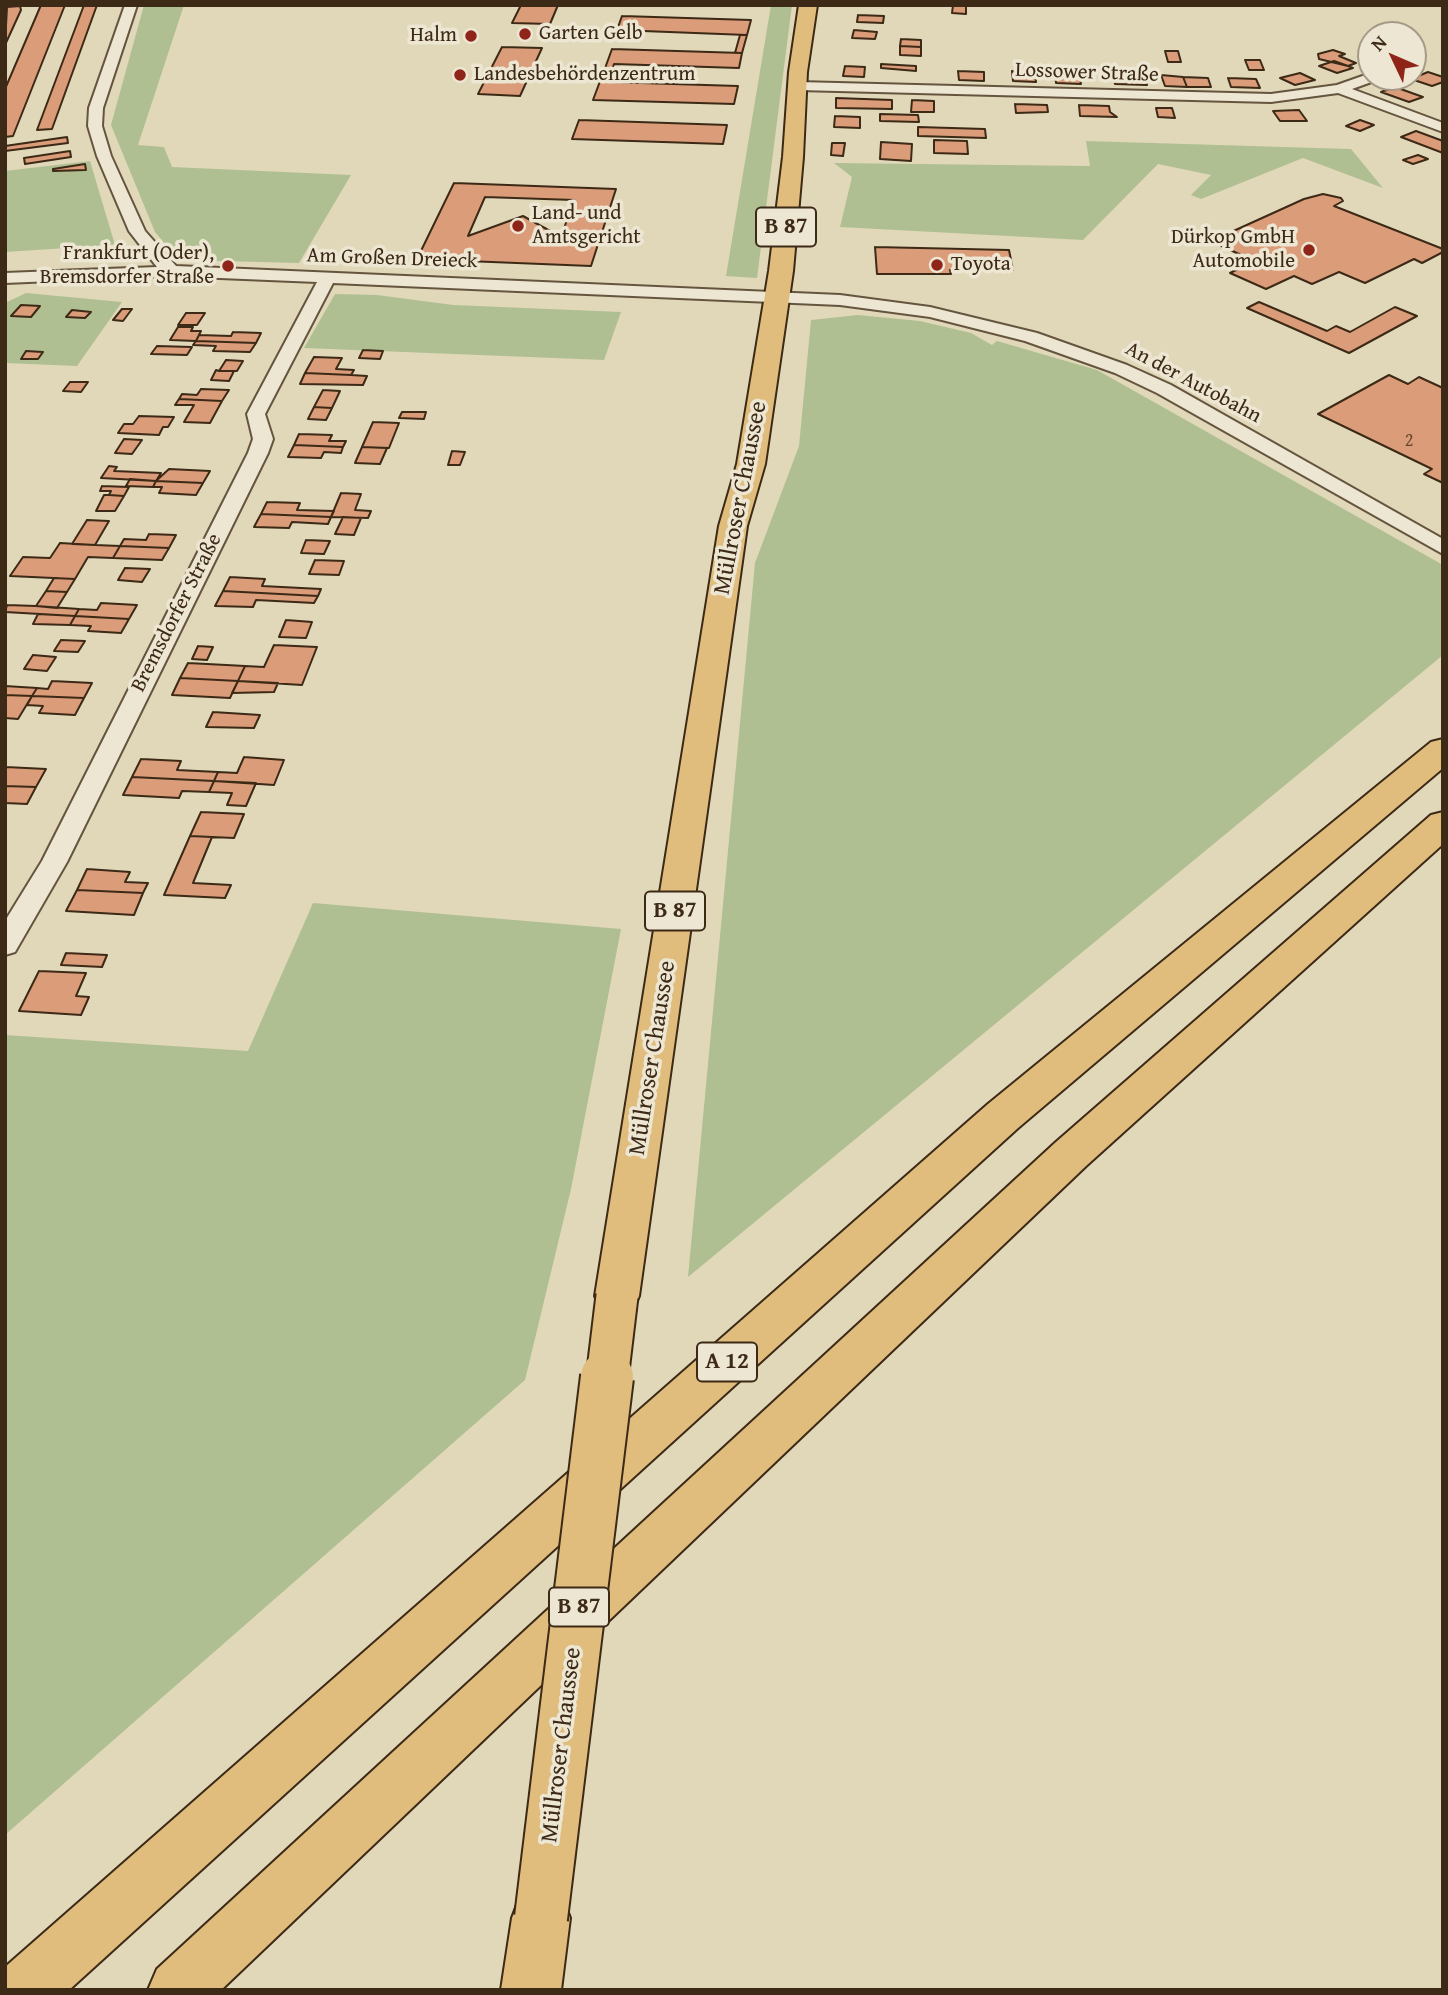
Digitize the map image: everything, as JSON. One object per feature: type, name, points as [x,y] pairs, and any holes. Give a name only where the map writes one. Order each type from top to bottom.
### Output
[{"type":"main road","name":"Müllroser Chaussee","points":[[531,1990],[617,1296],[733,526],[751,464],[777,297],[808,5]]},
{"type":"main road","name":"A 12","points":[[24,1990],[1003,1116],[1443,750]]},
{"type":"main road","points":[[178,1990],[1071,1154],[1443,824]]},
{"type":"street","points":[[131,5],[96,108],[95,127],[104,156],[137,231],[150,251],[171,271]]},
{"type":"street","name":"Lossower Straße","points":[[798,86],[1256,98],[1339,89],[1357,82]]},
{"type":"street","points":[[1339,89],[1443,128]]},
{"type":"street","name":"Am Großen Dreieck","points":[[5,278],[171,271],[777,297]]},
{"type":"street","name":"Bremsdorfer Straße","points":[[5,945],[54,862],[258,453],[263,439],[256,414],[327,279]]},
{"type":"street","name":"An der Autobahn","points":[[777,297],[894,305],[987,325],[1076,351],[1164,389],[1443,548]]},
{"type":"green space","points":[[144,5],[184,5],[138,145],[164,147],[172,167],[351,175],[299,263],[182,260],[176,257],[155,232],[111,125]]},
{"type":"green space","points":[[771,5],[792,5],[757,278],[726,276]]},
{"type":"green space","points":[[1086,141],[1351,149],[1383,188],[1303,158],[1201,199],[1191,195],[1211,175],[1158,164],[1083,240],[840,227],[852,177],[834,163],[1090,166]]},
{"type":"green space","points":[[90,161],[115,245],[5,252],[5,171]]},
{"type":"green space","points":[[26,293],[122,302],[77,366],[5,363],[5,303]]},
{"type":"green space","points":[[335,294],[377,295],[453,305],[621,312],[604,360],[304,348]]},
{"type":"green space","points":[[858,315],[920,321],[971,333],[992,345],[997,341],[1097,370],[1443,565],[1443,655],[688,1277],[755,563],[799,446],[811,320]]},
{"type":"green space","points":[[313,903],[621,929],[571,1189],[525,1380],[5,1835],[5,1035],[248,1051]]},
{"type":"building","points":[[41,5],[65,5],[13,136],[5,137],[5,89]]},
{"type":"building","points":[[84,5],[97,5],[52,129],[37,130]]},
{"type":"building","points":[[521,5],[558,5],[550,24],[512,23]]},
{"type":"building","points":[[953,5],[966,6],[966,14],[952,13]]},
{"type":"building","points":[[20,6],[21,10],[5,45],[7,7]]},
{"type":"building","points":[[858,15],[884,16],[883,23],[857,22]]},
{"type":"building","points":[[622,16],[751,20],[747,35],[617,30]]},
{"type":"building","points":[[854,30],[877,32],[875,39],[852,38]]},
{"type":"building","points":[[740,35],[747,35],[742,53],[735,53]]},
{"type":"building","points":[[901,39],[921,40],[921,47],[900,46]]},
{"type":"building","points":[[900,46],[921,47],[921,56],[900,55]]},
{"type":"building","points":[[502,47],[542,48],[520,96],[478,94]]},
{"type":"building","points":[[612,49],[742,53],[739,68],[614,64],[611,72],[622,72],[620,77],[610,76],[608,82],[738,86],[734,104],[593,100],[602,76],[601,70],[604,71]]},
{"type":"building","points":[[1333,50],[1345,54],[1339,56],[1356,63],[1348,66],[1319,59],[1318,54]]},
{"type":"building","points":[[1165,51],[1178,51],[1181,62],[1168,62]]},
{"type":"building","points":[[1245,60],[1260,60],[1264,70],[1249,70]]},
{"type":"building","points":[[1334,61],[1353,68],[1337,73],[1319,66]]},
{"type":"building","points":[[881,64],[916,66],[916,71],[881,68]]},
{"type":"building","points":[[845,66],[865,67],[864,77],[843,76]]},
{"type":"building","points":[[958,71],[984,72],[984,81],[959,80]]},
{"type":"building","points":[[1012,71],[1035,72],[1036,82],[1013,81]]},
{"type":"building","points":[[1427,72],[1443,77],[1443,82],[1432,86],[1427,84]]},
{"type":"building","points":[[1055,73],[1079,74],[1081,84],[1056,83]]},
{"type":"building","points":[[1300,73],[1315,80],[1295,85],[1280,78]]},
{"type":"building","points":[[1112,74],[1144,75],[1147,85],[1115,84]]},
{"type":"building","points":[[1161,75],[1183,77],[1187,87],[1165,86]]},
{"type":"building","points":[[1183,77],[1208,78],[1211,87],[1187,87]]},
{"type":"building","points":[[1228,78],[1256,79],[1260,88],[1231,87]]},
{"type":"building","points":[[1406,91],[1423,97],[1409,102],[1381,92]]},
{"type":"building","points":[[836,98],[892,100],[892,109],[836,108]]},
{"type":"building","points":[[912,100],[934,101],[934,112],[911,112]]},
{"type":"building","points":[[1015,104],[1047,105],[1048,112],[1016,113]]},
{"type":"building","points":[[1079,105],[1109,106],[1110,112],[1117,117],[1080,116]]},
{"type":"building","points":[[1156,108],[1172,108],[1175,118],[1158,117]]},
{"type":"building","points":[[1299,110],[1307,121],[1280,121],[1273,111]]},
{"type":"building","points":[[880,114],[918,115],[919,122],[880,121]]},
{"type":"building","points":[[835,116],[860,117],[860,128],[834,127]]},
{"type":"building","points":[[579,120],[727,125],[723,144],[572,139]]},
{"type":"building","points":[[1360,120],[1374,125],[1360,131],[1346,126]]},
{"type":"building","points":[[918,127],[985,129],[986,138],[918,136]]},
{"type":"building","points":[[1416,131],[1443,141],[1443,153],[1401,137]]},
{"type":"building","points":[[67,137],[68,143],[5,151],[5,146]]},
{"type":"building","points":[[934,140],[967,141],[968,154],[934,153]]},
{"type":"building","points":[[881,142],[912,144],[911,161],[880,159]]},
{"type":"building","points":[[832,143],[845,143],[843,156],[831,155]]},
{"type":"building","points":[[70,151],[71,157],[25,164],[24,158]]},
{"type":"building","points":[[1418,155],[1428,159],[1413,164],[1403,160]]},
{"type":"building","points":[[85,164],[86,170],[53,171],[53,169]]},
{"type":"building","name":"Land- und Amtsgericht","points":[[454,183],[616,189],[591,266],[417,259]],"holes":[[[485,197],[574,200],[561,237],[523,216],[468,236]]]},
{"type":"building","points":[[1323,194],[1341,198],[1343,201],[1334,206],[1443,249],[1443,252],[1422,263],[1414,259],[1365,283],[1339,272],[1312,284],[1294,276],[1266,289],[1230,273],[1255,261],[1221,246],[1218,238],[1304,199]]},
{"type":"building","points":[[875,247],[1009,250],[1013,270],[950,270],[951,274],[877,274]]},
{"type":"building","points":[[1259,302],[1327,331],[1336,326],[1350,332],[1395,307],[1417,316],[1349,353],[1247,308]]},
{"type":"building","points":[[21,305],[40,306],[31,317],[11,316]]},
{"type":"building","points":[[122,309],[132,309],[123,321],[113,320]]},
{"type":"building","points":[[72,310],[91,312],[85,318],[66,317]]},
{"type":"building","points":[[186,313],[205,313],[197,325],[178,325]]},
{"type":"building","points":[[178,327],[193,327],[191,331],[201,331],[196,341],[170,340]]},
{"type":"building","points":[[233,332],[261,333],[256,343],[196,341],[199,335],[231,336]]},
{"type":"building","points":[[196,341],[256,343],[250,352],[213,351],[216,346],[193,345]]},
{"type":"building","points":[[157,346],[192,347],[187,355],[151,354]]},
{"type":"building","points":[[363,350],[383,351],[380,359],[359,358]]},
{"type":"building","points":[[26,351],[43,352],[38,359],[21,359]]},
{"type":"building","points":[[314,357],[342,358],[336,369],[354,370],[351,375],[305,373]]},
{"type":"building","points":[[226,360],[243,361],[237,371],[219,371]]},
{"type":"building","points":[[216,370],[234,371],[229,381],[211,380]]},
{"type":"building","points":[[305,373],[367,376],[363,385],[300,384]]},
{"type":"building","points":[[1389,375],[1408,384],[1419,377],[1443,388],[1443,483],[1424,474],[1432,469],[1318,414]]},
{"type":"building","points":[[70,382],[88,382],[81,392],[63,391]]},
{"type":"building","points":[[201,389],[229,390],[222,401],[179,399],[182,394],[197,395]]},
{"type":"building","points":[[323,390],[340,391],[332,408],[314,407]]},
{"type":"building","points":[[179,399],[222,401],[210,423],[184,422],[194,405],[175,405]]},
{"type":"building","points":[[314,407],[332,408],[326,420],[308,419]]},
{"type":"building","points":[[402,412],[426,412],[424,419],[399,418]]},
{"type":"building","points":[[139,416],[174,417],[159,435],[118,433],[124,424],[133,424]]},
{"type":"building","points":[[373,422],[399,423],[389,448],[362,447]]},
{"type":"building","points":[[299,434],[332,435],[329,441],[346,441],[343,447],[294,445]]},
{"type":"building","points":[[124,439],[142,440],[132,454],[115,453]]},
{"type":"building","points":[[294,445],[343,447],[341,453],[324,452],[321,458],[288,457]]},
{"type":"building","points":[[362,447],[387,448],[380,464],[355,463]]},
{"type":"building","points":[[452,451],[465,452],[460,465],[448,465]]},
{"type":"building","points":[[109,466],[117,467],[114,471],[161,473],[156,481],[101,478]]},
{"type":"building","points":[[169,469],[210,471],[203,483],[156,481]]},
{"type":"building","points":[[130,479],[156,481],[153,487],[126,486]]},
{"type":"building","points":[[156,481],[203,483],[196,495],[159,493],[162,487],[153,487]]},
{"type":"building","points":[[102,486],[129,487],[124,496],[109,495],[111,491],[100,491]]},
{"type":"building","points":[[341,493],[361,494],[355,510],[371,511],[368,518],[331,517]]},
{"type":"building","points":[[104,495],[124,496],[115,511],[96,511]]},
{"type":"building","points":[[267,502],[300,503],[297,510],[334,511],[331,517],[261,514]]},
{"type":"building","points":[[261,514],[331,517],[328,524],[292,522],[289,528],[254,527]]},
{"type":"building","points":[[343,517],[361,518],[354,535],[335,534]]},
{"type":"building","points":[[87,520],[109,521],[95,545],[72,544]]},
{"type":"building","points":[[149,534],[176,535],[169,548],[120,546],[124,539],[146,540]]},
{"type":"building","points":[[306,540],[330,541],[324,554],[301,553]]},
{"type":"building","points":[[60,543],[120,546],[113,558],[88,557],[75,579],[10,576],[23,557],[50,558]]},
{"type":"building","points":[[120,546],[169,548],[162,560],[113,558]]},
{"type":"building","points":[[315,560],[344,561],[339,575],[309,574]]},
{"type":"building","points":[[125,568],[150,569],[142,582],[118,580]]},
{"type":"building","points":[[230,577],[265,579],[262,586],[321,589],[318,596],[223,591]]},
{"type":"building","points":[[54,578],[75,579],[67,592],[46,591]]},
{"type":"building","points":[[46,591],[67,592],[57,608],[36,606]]},
{"type":"building","points":[[223,591],[318,596],[314,603],[256,600],[253,607],[215,606]]},
{"type":"building","points":[[101,603],[137,605],[129,619],[75,616],[79,609],[97,610]]},
{"type":"building","points":[[7,605],[79,609],[75,616],[5,612]]},
{"type":"building","points":[[38,614],[75,616],[70,625],[33,624]]},
{"type":"building","points":[[75,616],[129,619],[121,633],[88,631],[91,626],[70,625]]},
{"type":"building","points":[[286,620],[312,622],[306,638],[279,637]]},
{"type":"building","points":[[61,640],[85,641],[78,652],[54,651]]},
{"type":"building","points":[[274,645],[317,647],[302,685],[238,681],[245,666],[264,667]]},
{"type":"building","points":[[198,646],[213,647],[207,660],[192,659]]},
{"type":"building","points":[[33,655],[56,657],[47,671],[24,669]]},
{"type":"building","points":[[188,663],[245,666],[238,681],[180,678]]},
{"type":"building","points":[[180,678],[238,681],[230,698],[172,695]]},
{"type":"building","points":[[52,681],[92,683],[84,698],[32,696],[37,688],[48,689]]},
{"type":"building","points":[[238,681],[278,683],[274,692],[232,693]]},
{"type":"building","points":[[5,686],[37,688],[32,696],[5,695]]},
{"type":"building","points":[[5,695],[32,696],[18,719],[5,718]]},
{"type":"building","points":[[32,696],[84,698],[75,715],[39,713],[43,706],[27,705]]},
{"type":"building","points":[[213,712],[260,715],[254,728],[206,727]]},
{"type":"building","points":[[244,757],[284,760],[274,785],[214,781],[218,772],[237,773]]},
{"type":"building","points":[[141,759],[181,761],[177,770],[218,772],[214,781],[132,777]]},
{"type":"building","points":[[6,767],[46,769],[36,787],[5,786]]},
{"type":"building","points":[[132,777],[214,781],[209,792],[182,791],[179,798],[123,795]]},
{"type":"building","points":[[214,781],[256,783],[246,806],[227,805],[232,793],[209,792]]},
{"type":"building","points":[[5,786],[36,787],[27,804],[5,803]]},
{"type":"building","points":[[201,812],[244,814],[234,838],[190,836]]},
{"type":"building","points":[[190,836],[212,837],[193,883],[231,885],[225,898],[164,895]]},
{"type":"building","points":[[87,869],[130,872],[125,882],[148,883],[143,893],[77,890]]},
{"type":"building","points":[[77,890],[143,893],[134,915],[66,911]]},
{"type":"building","points":[[66,953],[107,955],[102,967],[61,965]]},
{"type":"building","points":[[39,971],[86,973],[76,996],[89,997],[81,1015],[19,1011]]},
{"type":"place","name":"Garten Gelb","points":[[525,34]]},
{"type":"place","name":"Halm","points":[[471,36]]},
{"type":"place","name":"Landesbehördenzentrum","points":[[460,75]]},
{"type":"place","name":"Land- und Amtsgericht","points":[[518,226]]},
{"type":"place","name":"Dürkop GmbH Automobile","points":[[1309,250]]},
{"type":"place","name":"Toyota","points":[[937,265]]},
{"type":"place","name":"Frankfurt (Oder), Bremsdorfer Straße","points":[[228,266]]}]
